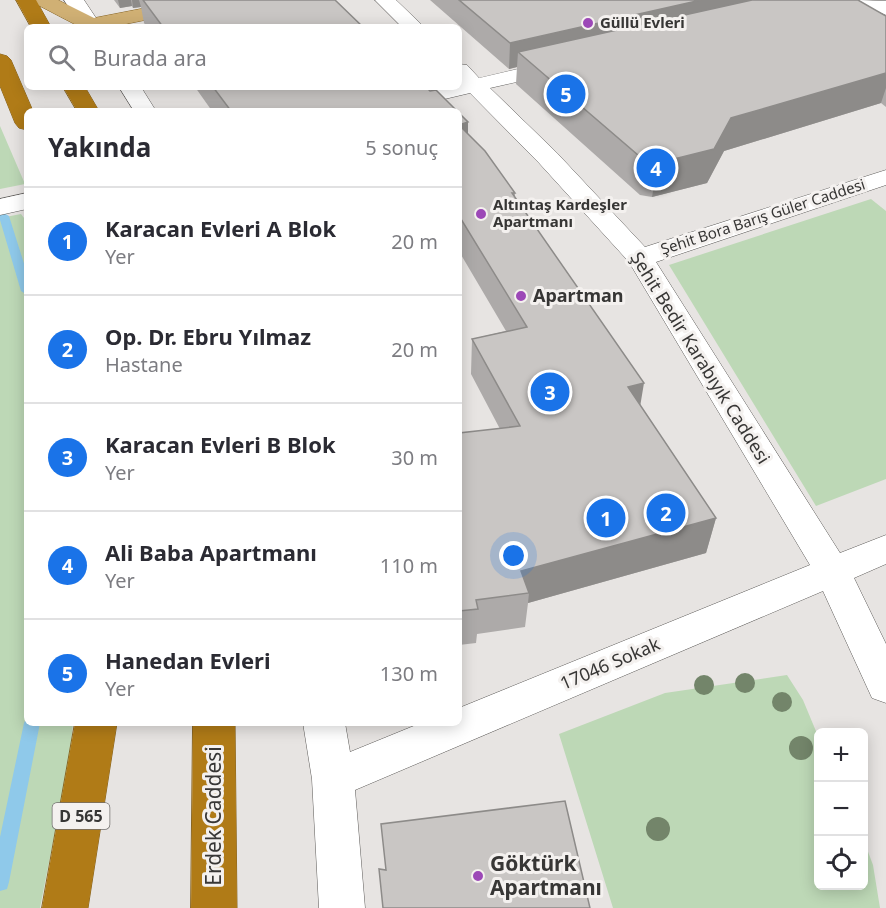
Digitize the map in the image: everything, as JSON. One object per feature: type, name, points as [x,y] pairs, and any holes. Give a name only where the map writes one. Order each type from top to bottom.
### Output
[{"type":"highway","points":[[26,0],[39,24]]},
{"type":"highway","points":[[0,60],[24,116]]},
{"type":"highway","points":[[76,90],[86,108]]},
{"type":"highway","name":"D 565","points":[[65,908],[95,726]]},
{"type":"highway","name":"Erdek Caddesi","points":[[214,726],[214,908]]},
{"type":"main road","points":[[43,0],[88,24]]},
{"type":"main road","points":[[101,24],[215,0]]},
{"type":"street","points":[[74,0],[91,24]]},
{"type":"street","points":[[385,0],[411,24]]},
{"type":"street","points":[[869,0],[886,9]]},
{"type":"street","points":[[467,78],[584,60]]},
{"type":"street","name":"Şehit Bedir Karabıyık Caddesi","points":[[467,78],[640,258],[833,572],[886,687]]},
{"type":"street","points":[[132,90],[143,108]]},
{"type":"street","points":[[373,108],[430,90]]},
{"type":"street","name":"Şehit Bora Barış Güler Caddesi","points":[[640,258],[886,177]]},
{"type":"street","points":[[0,207],[24,202]]},
{"type":"street","name":"17046 Sokak","points":[[462,726],[886,549]]},
{"type":"street","points":[[324,726],[333,779],[342,908]]},
{"type":"street","name":"17046 Sokak","points":[[333,779],[461,726]]},
{"type":"green space","points":[[0,126],[24,184],[0,189]]},
{"type":"green space","points":[[871,199],[886,211],[886,479],[816,506],[669,265]]},
{"type":"green space","points":[[21,214],[24,218],[24,726],[73,726],[70,757],[40,908],[0,908],[0,218]]},
{"type":"green space","points":[[787,675],[803,700],[815,728],[814,890],[868,890],[868,852],[873,865],[880,908],[613,908],[559,734],[665,693]]},
{"type":"building","points":[[143,0],[335,0],[360,24],[161,24]]},
{"type":"building","points":[[459,0],[701,0],[510,43]]},
{"type":"building","points":[[752,0],[858,0],[886,16],[886,73],[731,118],[714,149],[658,163],[645,161],[518,52]]},
{"type":"building","points":[[215,90],[436,90],[454,108],[229,108]]},
{"type":"building","points":[[462,116],[468,122],[462,124]]},
{"type":"building","points":[[462,128],[485,151],[515,193],[512,193],[644,383],[628,387],[716,518],[521,571],[529,593],[476,600],[478,609],[462,611],[462,433],[520,426],[472,339],[527,327],[462,221]]},
{"type":"building","name":"Göktürk Apartmanı","points":[[565,801],[590,908],[383,908],[379,869],[386,870],[381,824]]},
{"type":"waterway","points":[[4,216],[24,281]]},
{"type":"waterway","points":[[0,882],[31,726]]},
{"type":"place","name":"Güllü Evleri","points":[[588,23]]},
{"type":"place","name":"Hanedan Evleri","points":[[566,94]]},
{"type":"place","name":"Ali Baba Apartmanı","points":[[656,168]]},
{"type":"place","name":"Altıntaş Kardeşler Apartmanı","points":[[481,214]]},
{"type":"place","name":"Apartman","points":[[521,296]]},
{"type":"place","name":"Karacan Evleri B Blok","points":[[550,392]]},
{"type":"place","name":"Op. Dr. Ebru Yılmaz","points":[[666,513]]},
{"type":"place","name":"Karacan Evleri A Blok","points":[[606,518]]},
{"type":"place","name":"Göktürk Apartmanı","points":[[478,876]]}]
